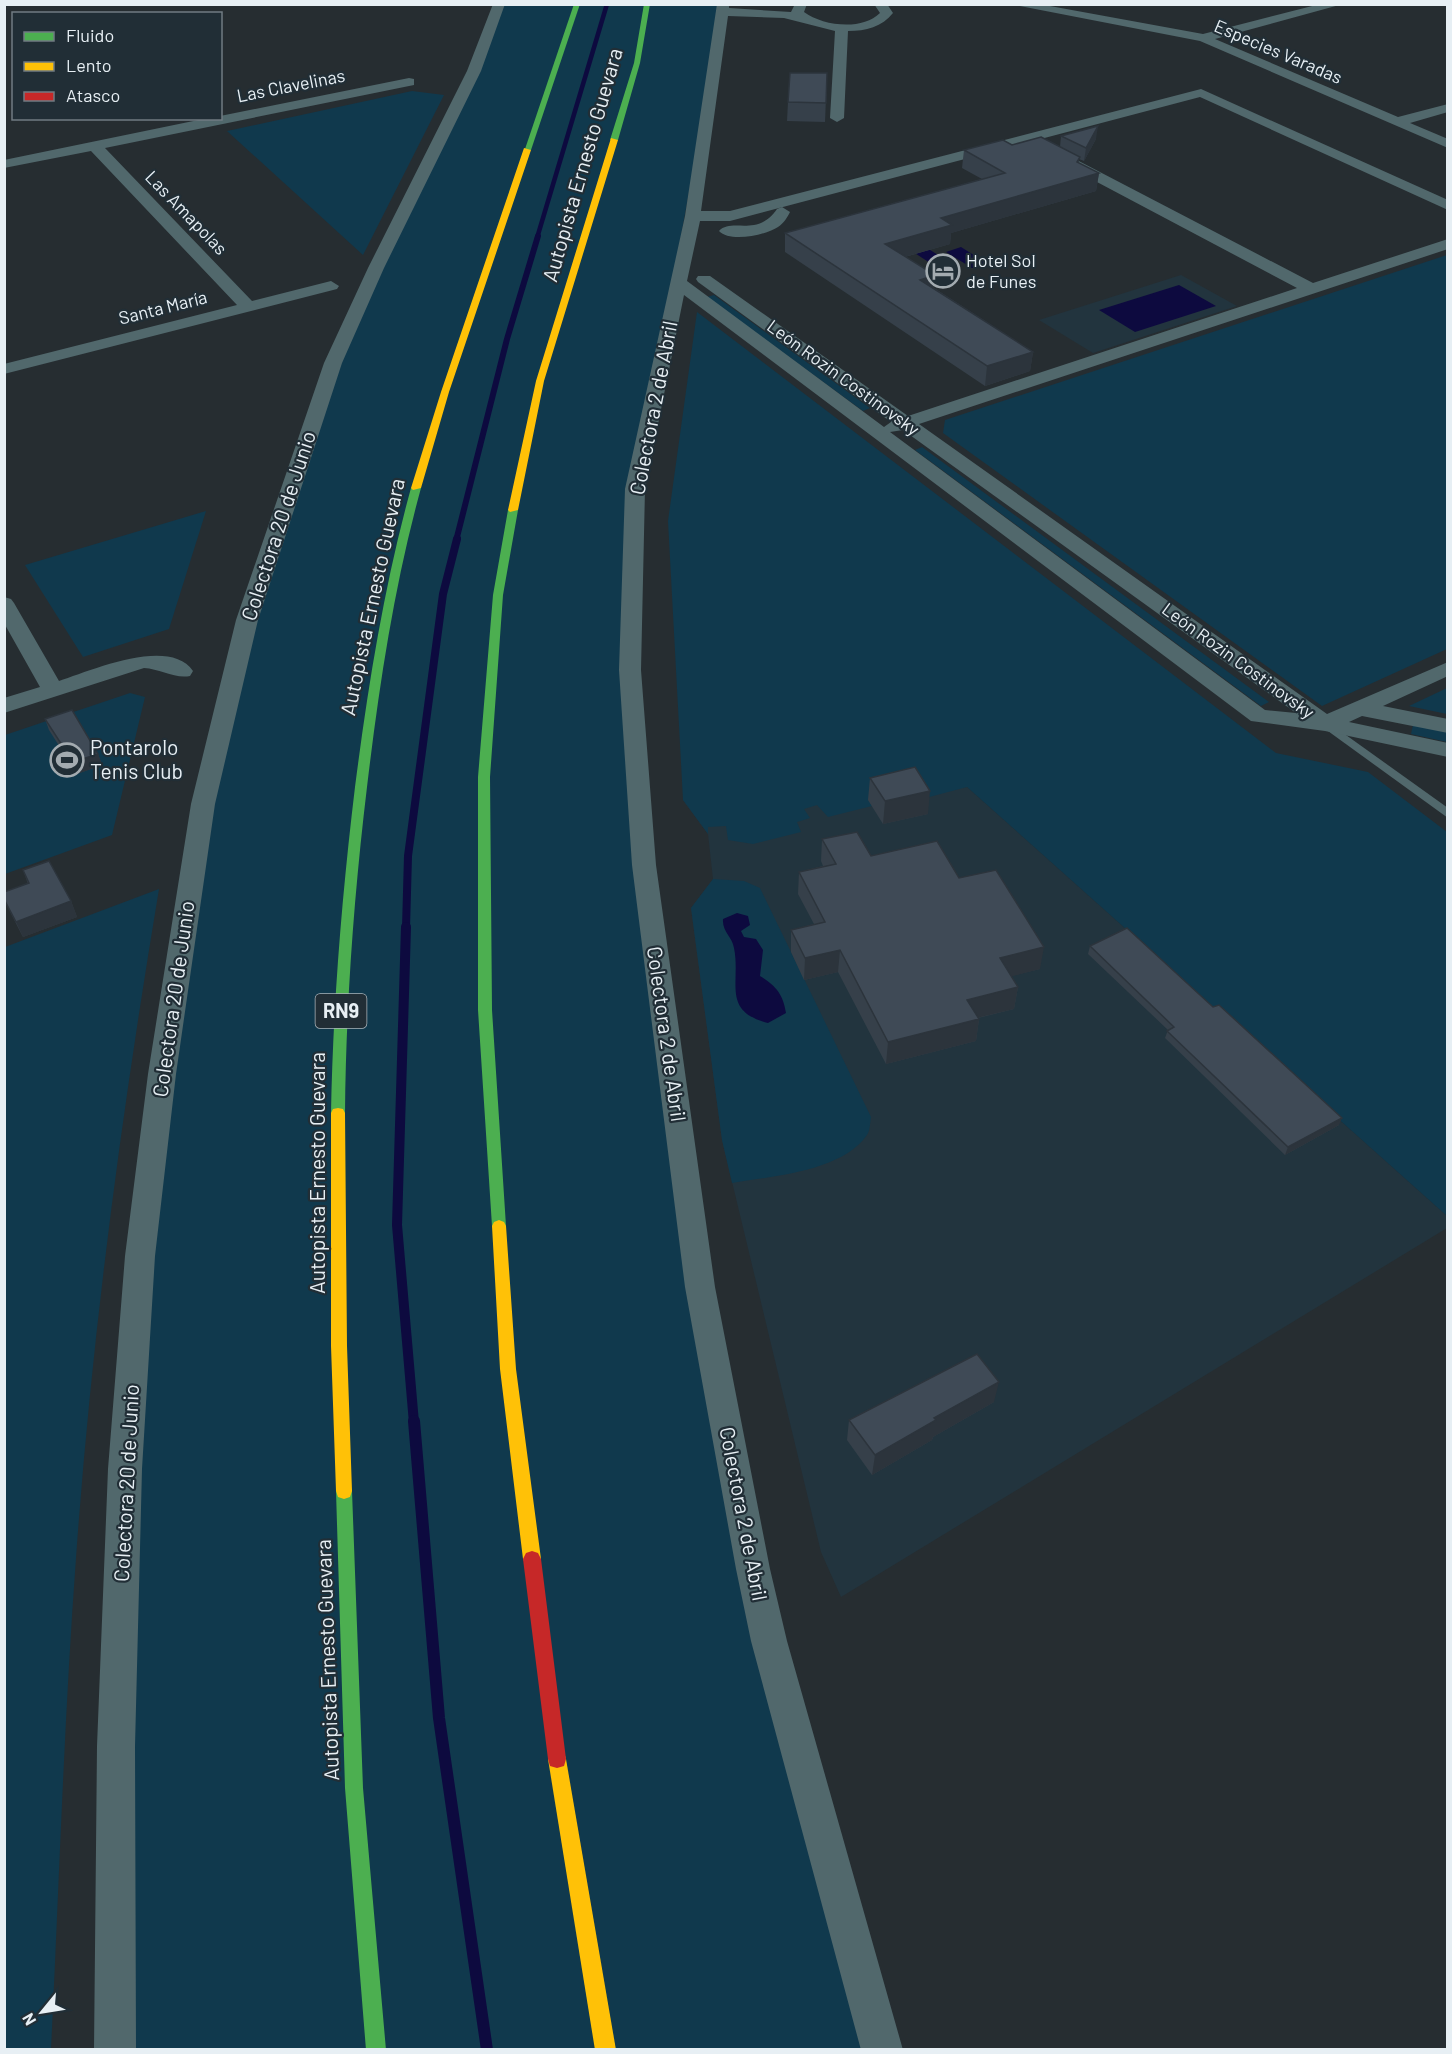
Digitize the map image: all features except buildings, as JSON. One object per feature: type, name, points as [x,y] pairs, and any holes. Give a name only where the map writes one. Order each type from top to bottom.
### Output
[{"type":"highway","name":"Autopista Ernesto Guevara","points":[[376,2049],[354,1788],[339,1346],[338,1058],[347,894],[374,678],[410,509],[445,392],[577,4]]},
{"type":"highway","name":"Autopista Ernesto Guevara","points":[[606,2049],[557,1761],[508,1369],[484,1010],[484,777],[498,595],[520,473],[540,381],[637,63],[647,4]]},
{"type":"street","name":"Colectora 20 de Junio","points":[[115,2049],[116,1734],[125,1469],[140,1256],[162,1074],[203,804],[247,620],[333,363],[376,268],[474,71],[499,4]]},
{"type":"street","points":[[801,4],[797,13],[801,18]]},
{"type":"street","points":[[723,8],[784,14],[818,25],[842,27],[878,22],[887,13],[880,4]]},
{"type":"street","name":"Especies Varadas","points":[[1016,4],[1203,38],[1448,144]]},
{"type":"street","points":[[1203,38],[1337,4]]},
{"type":"street","name":"Colectora 2 de Abril","points":[[723,8],[692,223],[635,489],[630,670],[644,865],[700,1287],[753,1569],[769,1641],[882,2049]]},
{"type":"street","points":[[837,118],[842,27]]},
{"type":"street","name":"Las Clavelinas","points":[[4,164],[409,82]]},
{"type":"street","points":[[692,223],[784,207],[1025,139],[1201,93],[1448,206]]},
{"type":"street","points":[[1397,122],[1448,108]]},
{"type":"street","points":[[1025,139],[1311,289]]},
{"type":"street","name":"Las Amapolas","points":[[95,146],[248,307]]},
{"type":"street","points":[[692,223],[727,231],[746,232],[774,225],[779,220],[784,207]]},
{"type":"street","points":[[879,432],[1448,244]]},
{"type":"street","name":"León Rozin Costinovsky","points":[[682,274],[906,423],[1325,724]]},
{"type":"street","name":"León Rozin Costinovsky","points":[[682,274],[879,432],[1259,716],[1325,724]]},
{"type":"street","name":"Santa María","points":[[4,369],[331,286]]},
{"type":"street","points":[[4,603],[53,690]]},
{"type":"street","points":[[4,705],[143,661],[164,663],[182,671]]},
{"type":"street","points":[[1325,724],[1448,668]]},
{"type":"street","points":[[1359,708],[1448,726]]},
{"type":"street","points":[[1325,724],[1448,750]]},
{"type":"lane","points":[[1325,724],[1448,814]]},
{"type":"shaded area","points":[[499,5],[723,5],[635,489],[630,670],[700,1287],[882,2049],[115,2050],[125,1469],[203,804],[333,363]]},
{"type":"shaded area","points":[[412,91],[444,95],[363,255],[227,131]]},
{"type":"shaded area","points":[[924,246],[955,266],[941,270],[910,250]]},
{"type":"shaded area","points":[[961,247],[988,264],[972,268],[946,252]]},
{"type":"shaded area","points":[[1447,255],[1447,649],[1322,706],[943,433],[945,420]]},
{"type":"shaded area","points":[[1181,275],[1237,306],[1093,353],[1039,320]]},
{"type":"shaded area","points":[[1179,285],[1216,306],[1135,332],[1099,310]]},
{"type":"shaded area","points":[[714,295],[870,408],[863,411],[707,297]]},
{"type":"shaded area","points":[[697,312],[1276,753],[1368,772],[1447,832],[1447,1216],[967,787],[918,800],[869,801],[872,806],[828,817],[817,805],[804,809],[810,818],[797,822],[801,832],[753,844],[728,840],[726,826],[708,827],[708,834],[683,800],[668,521]]},
{"type":"shaded area","points":[[922,447],[1269,702],[1261,706],[915,450]]},
{"type":"shaded area","points":[[206,511],[169,629],[83,657],[25,565]]},
{"type":"shaded area","points":[[1447,688],[1447,714],[1409,706]]},
{"type":"shaded area","name":"Pontarolo Tenis Club","points":[[130,693],[145,697],[112,835],[5,874],[5,735]]},
{"type":"shaded area","points":[[1413,725],[1447,732],[1447,742],[1411,734]]},
{"type":"shaded area","points":[[967,787],[1447,1216],[1447,1228],[841,1597],[821,1552],[722,1140],[691,908],[713,879],[708,834],[683,800]]},
{"type":"shaded area","points":[[713,879],[744,881],[760,888],[871,1117],[868,1133],[855,1147],[841,1157],[823,1165],[732,1183],[722,1140],[691,908]]},
{"type":"shaded area","points":[[159,889],[110,1222],[83,1474],[68,1681],[51,2049],[5,2049],[5,947]]},
{"type":"shaded area","points":[[737,913],[748,916],[750,925],[741,931],[744,937],[756,939],[763,950],[760,976],[778,991],[785,1006],[786,1013],[768,1023],[753,1018],[738,1003],[734,948],[724,927],[723,919]]},
{"type":"waterway","points":[[537,238],[607,4]]},
{"type":"waterway","points":[[456,541],[507,339],[538,236]]},
{"type":"waterway","points":[[406,928],[408,856],[443,594],[457,539]]},
{"type":"waterway","points":[[406,927],[397,1225],[414,1423]]},
{"type":"waterway","points":[[414,1421],[439,1718],[487,2050]]},
{"type":"traffic: fast","points":[[527,150],[577,4]]},
{"type":"traffic: fast","points":[[614,140],[637,63],[647,4]]},
{"type":"traffic: fast","points":[[338,1113],[345,945],[362,778],[377,668],[390,595],[416,488]]},
{"type":"traffic: fast","points":[[499,1226],[485,1010],[484,777],[498,595],[513,510]]},
{"type":"traffic: fast","points":[[344,1491],[354,1788],[376,2050]]},
{"type":"traffic: slow","points":[[513,510],[540,381],[614,140]]},
{"type":"traffic: slow","points":[[416,488],[445,392],[527,150]]},
{"type":"traffic: slow","points":[[338,1113],[339,1346],[344,1491]]},
{"type":"traffic: slow","points":[[499,1226],[508,1369],[532,1559]]},
{"type":"traffic: slow","points":[[557,1759],[606,2050]]},
{"type":"traffic: jam","points":[[532,1559],[557,1759]]},
{"type":"place","name":"Hotel Sol de Funes","points":[[943,271]]},
{"type":"place","name":"Pontarolo Tenis Club","points":[[67,760]]}]
